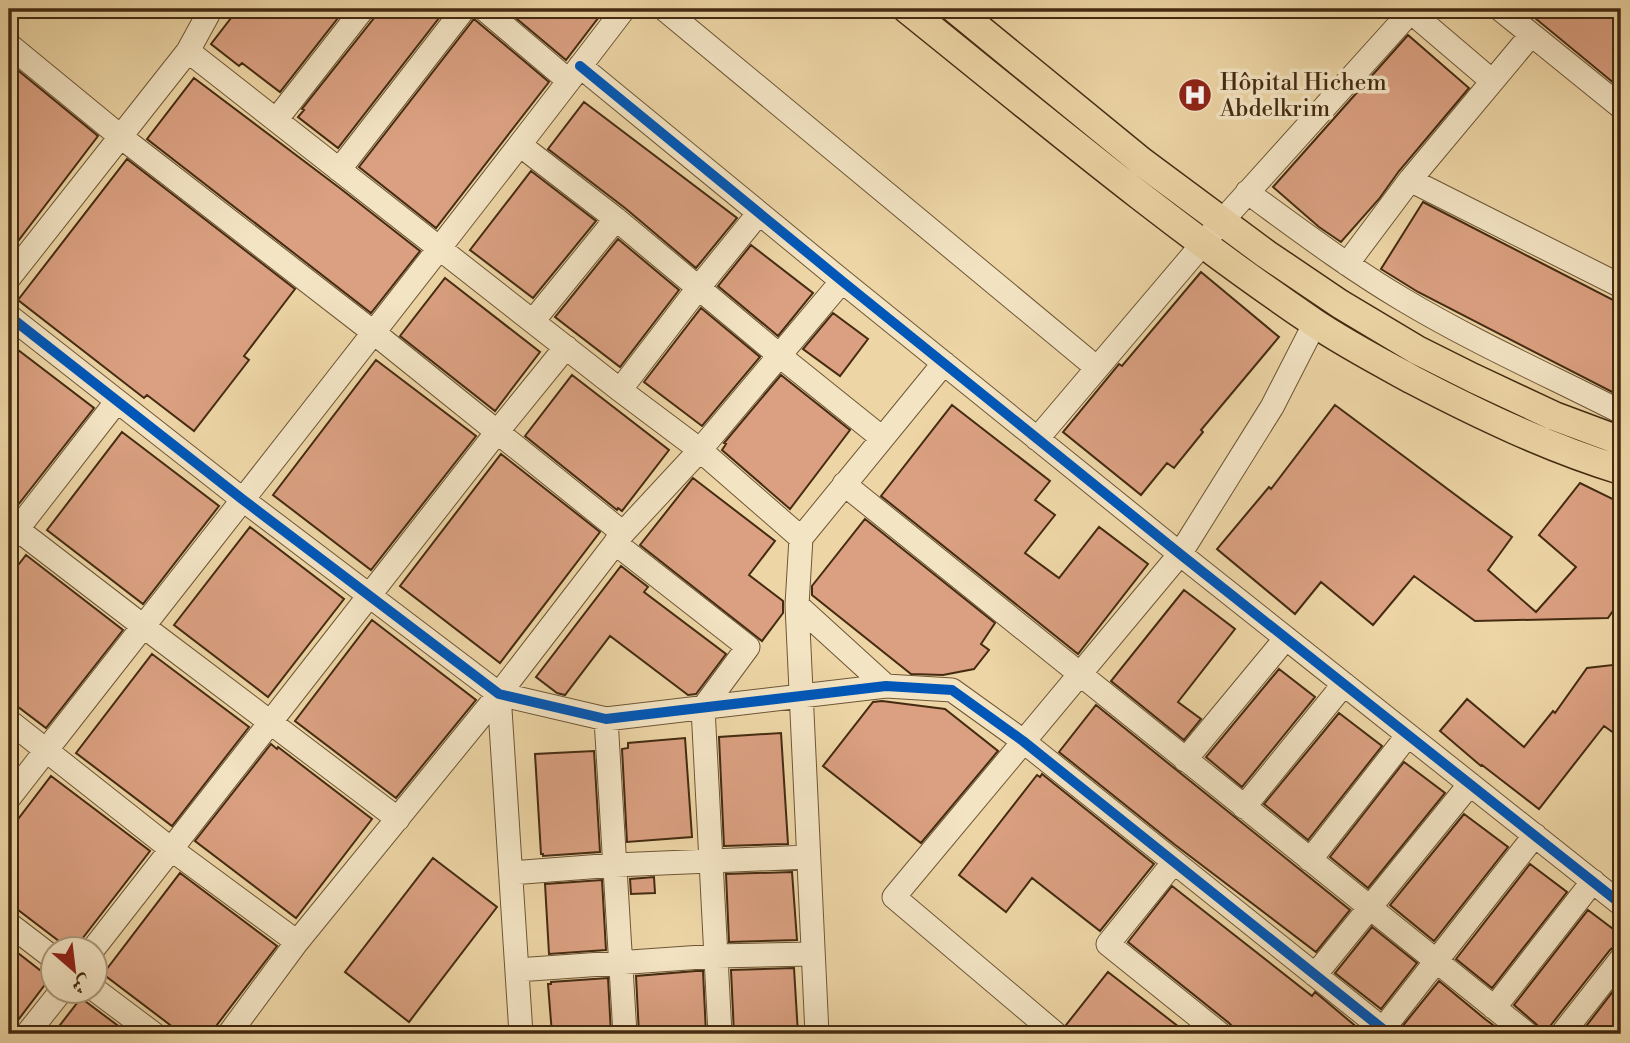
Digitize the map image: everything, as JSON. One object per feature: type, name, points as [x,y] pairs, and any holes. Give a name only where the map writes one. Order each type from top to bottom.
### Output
[{"type":"main road","points":[[907,9],[1164,215],[1315,323],[1465,407],[1537,440],[1621,470]]},
{"type":"main road","points":[[956,9],[1142,162],[1266,254],[1340,304],[1417,350],[1542,410],[1617,425]]},
{"type":"street","points":[[9,278],[188,51],[211,9]]},
{"type":"street","points":[[276,120],[363,9]]},
{"type":"street","points":[[340,170],[464,9]]},
{"type":"street","points":[[484,9],[759,213],[1180,554],[1621,904]]},
{"type":"street","points":[[9,798],[440,249],[624,9]]},
{"type":"street","points":[[664,9],[1097,368]]},
{"type":"street","points":[[1500,9],[1621,107]]},
{"type":"street","points":[[1037,439],[1247,192],[1412,10],[1492,81]]},
{"type":"street","points":[[1347,264],[1410,180],[1531,35]]},
{"type":"street","points":[[9,45],[121,137],[373,332],[497,432],[748,647],[703,708],[720,1034]]},
{"type":"street","points":[[188,51],[700,450],[801,538]]},
{"type":"street","points":[[520,145],[616,219],[881,438]]},
{"type":"street","points":[[1410,180],[1621,286]]},
{"type":"street","points":[[1247,192],[1347,264],[1402,299],[1617,425],[1593,461]]},
{"type":"street","points":[[620,390],[759,213]]},
{"type":"street","points":[[533,321],[616,219]]},
{"type":"street","points":[[229,1034],[297,942],[499,694],[619,538],[700,450],[842,281]]},
{"type":"street","points":[[9,316],[242,499],[499,694],[606,719],[886,686],[952,690],[1023,741],[1315,975],[1383,1033],[1535,835]]},
{"type":"street","points":[[1056,1034],[894,897],[1180,554],[1272,407],[1315,323]]},
{"type":"street","points":[[105,934],[566,347]]},
{"type":"street","points":[[817,1034],[797,605],[801,538],[943,363]]},
{"type":"street","points":[[117,401],[11,531],[143,626],[398,819]]},
{"type":"street","points":[[844,484],[1527,1034]]},
{"type":"street","points":[[797,605],[886,686]]},
{"type":"street","points":[[1185,760],[1286,638]]},
{"type":"street","points":[[1244,807],[1344,684]]},
{"type":"street","points":[[499,694],[521,1034]]},
{"type":"street","points":[[606,719],[625,1034]]},
{"type":"street","points":[[9,722],[297,942]]},
{"type":"street","points":[[1310,860],[1408,734]]},
{"type":"street","points":[[1315,975],[1471,784]]},
{"type":"street","points":[[510,873],[615,865],[808,857]]},
{"type":"street","points":[[1174,862],[1108,944],[1220,1034]]},
{"type":"street","points":[[1494,1008],[1593,881]]},
{"type":"street","points":[[9,924],[38,946]]},
{"type":"street","points":[[517,970],[716,956],[813,954]]},
{"type":"street","points":[[1562,1034],[1621,959]]},
{"type":"street","points":[[108,1000],[154,1034]]},
{"type":"street","points":[[27,1034],[51,1004]]},
{"type":"building","points":[[238,9],[345,9],[280,92],[242,63],[239,66],[211,44]]},
{"type":"building","points":[[377,9],[446,9],[338,148],[298,117],[374,18]]},
{"type":"building","points":[[505,9],[605,9],[566,60]]},
{"type":"building","points":[[1524,9],[1621,9],[1621,89]]},
{"type":"building","points":[[474,19],[549,82],[436,228],[359,167]]},
{"type":"building","points":[[1408,35],[1469,88],[1341,242],[1319,227],[1273,187]]},
{"type":"building","points":[[9,63],[98,136],[9,253]]},
{"type":"building","points":[[194,78],[420,251],[371,313],[147,139]]},
{"type":"building","points":[[584,102],[737,218],[696,268],[625,208],[548,149]]},
{"type":"building","points":[[127,159],[295,289],[244,356],[249,360],[194,431],[147,395],[144,398],[18,300]]},
{"type":"building","points":[[531,171],[596,221],[533,298],[470,250]]},
{"type":"building","points":[[1423,202],[1621,304],[1621,385],[1616,394],[1418,292],[1381,269]]},
{"type":"building","points":[[618,239],[679,290],[620,367],[555,317]]},
{"type":"building","points":[[751,245],[813,293],[778,336],[718,286]]},
{"type":"building","points":[[1201,272],[1279,337],[1201,430],[1203,432],[1174,468],[1167,463],[1141,495],[1063,432]]},
{"type":"building","points":[[445,278],[540,352],[495,411],[400,336]]},
{"type":"building","points":[[701,308],[760,357],[702,426],[644,382]]},
{"type":"building","points":[[833,313],[868,339],[840,376],[803,349]]},
{"type":"building","points":[[9,343],[94,408],[14,510],[9,509]]},
{"type":"building","points":[[376,360],[476,436],[371,570],[273,495]]},
{"type":"building","points":[[572,375],[669,450],[622,511],[618,508],[617,510],[525,436]]},
{"type":"building","points":[[781,375],[850,430],[790,509],[722,450],[726,444],[724,443]]},
{"type":"building","points":[[952,405],[1050,481],[1035,500],[1055,515],[1025,553],[1059,578],[1099,527],[1148,564],[1078,654],[881,496]]},
{"type":"building","points":[[1335,405],[1512,537],[1488,570],[1536,612],[1576,567],[1539,535],[1580,483],[1621,503],[1621,599],[1608,618],[1475,621],[1414,576],[1373,625],[1321,582],[1295,614],[1217,549],[1269,487],[1271,489]]},
{"type":"building","points":[[122,432],[219,506],[143,604],[47,530]]},
{"type":"building","points":[[501,454],[600,532],[500,663],[400,586]]},
{"type":"building","points":[[693,478],[775,541],[749,575],[783,601],[783,613],[762,641],[640,545]]},
{"type":"building","points":[[865,519],[995,623],[981,644],[989,650],[974,669],[943,675],[911,674],[812,595],[812,586]]},
{"type":"building","points":[[250,527],[344,599],[268,697],[174,625]]},
{"type":"building","points":[[26,555],[123,630],[46,728],[9,700],[9,577]]},
{"type":"building","points":[[621,566],[648,587],[644,592],[726,654],[696,694],[688,695],[610,636],[565,695],[557,693],[536,677]]},
{"type":"building","points":[[1184,590],[1235,629],[1178,702],[1201,719],[1184,740],[1111,681]]},
{"type":"building","points":[[372,620],[476,700],[396,798],[295,721]]},
{"type":"building","points":[[152,654],[249,727],[172,826],[76,753]]},
{"type":"building","points":[[1621,664],[1621,738],[1604,726],[1539,809],[1481,766],[1440,731],[1467,699],[1524,747],[1553,711],[1555,713],[1587,668]]},
{"type":"building","points":[[1279,669],[1315,697],[1242,787],[1206,757]]},
{"type":"building","points":[[873,702],[945,709],[998,751],[921,843],[823,766]]},
{"type":"building","points":[[1096,705],[1350,910],[1316,952],[1059,752]]},
{"type":"building","points":[[1339,713],[1382,746],[1308,840],[1264,804]]},
{"type":"building","points":[[781,733],[788,844],[724,846],[719,737]]},
{"type":"building","points":[[685,738],[692,837],[627,842],[622,749],[628,748],[628,743]]},
{"type":"building","points":[[271,744],[372,819],[296,918],[195,841]]},
{"type":"building","points":[[594,751],[600,852],[543,856],[535,754]]},
{"type":"building","points":[[1404,762],[1445,793],[1368,888],[1330,857]]},
{"type":"building","points":[[1042,774],[1154,864],[1100,931],[1032,878],[1006,912],[959,875],[1037,775],[1040,777]]},
{"type":"building","points":[[51,776],[150,851],[86,934],[50,934],[9,903],[9,831]]},
{"type":"building","points":[[1464,814],[1508,847],[1434,941],[1390,905]]},
{"type":"building","points":[[433,858],[497,907],[409,1022],[345,972]]},
{"type":"building","points":[[1530,864],[1567,892],[1492,988],[1456,959]]},
{"type":"building","points":[[792,872],[797,940],[729,942],[726,874]]},
{"type":"building","points":[[180,873],[277,946],[210,1034],[182,1034],[108,978],[108,967]]},
{"type":"building","points":[[654,877],[655,893],[631,894],[630,879]]},
{"type":"building","points":[[602,880],[606,950],[549,954],[545,884]]},
{"type":"building","points":[[1172,886],[1312,996],[1315,992],[1365,1034],[1240,1034],[1128,942]]},
{"type":"building","points":[[1588,910],[1621,935],[1621,945],[1610,950],[1551,1025],[1548,1034],[1541,1034],[1540,1028],[1514,1005]]},
{"type":"building","points":[[1372,927],[1417,963],[1381,1009],[1335,973]]},
{"type":"building","points":[[9,946],[38,969],[38,994],[9,1032]]},
{"type":"building","points":[[794,968],[798,1034],[734,1034],[731,970]]},
{"type":"building","points":[[703,971],[706,1034],[639,1034],[636,976]]},
{"type":"building","points":[[1108,972],[1188,1034],[1072,1034],[1066,1025]]},
{"type":"building","points":[[608,978],[611,1034],[552,1034],[548,984]]},
{"type":"building","points":[[1439,981],[1505,1034],[1403,1034],[1401,1028]]},
{"type":"building","points":[[1621,981],[1621,1034],[1580,1034]]},
{"type":"building","points":[[76,1004],[89,1004],[129,1034],[53,1034]]},
{"type":"cycle path","points":[[580,66],[1180,554],[1621,904]]},
{"type":"cycle path","points":[[9,316],[242,499],[499,694],[606,719],[886,686],[952,690],[1023,741],[1389,1034]]},
{"type":"place","name":"Hôpital Hichem Abdelkrim","points":[[1195,95]]}]
